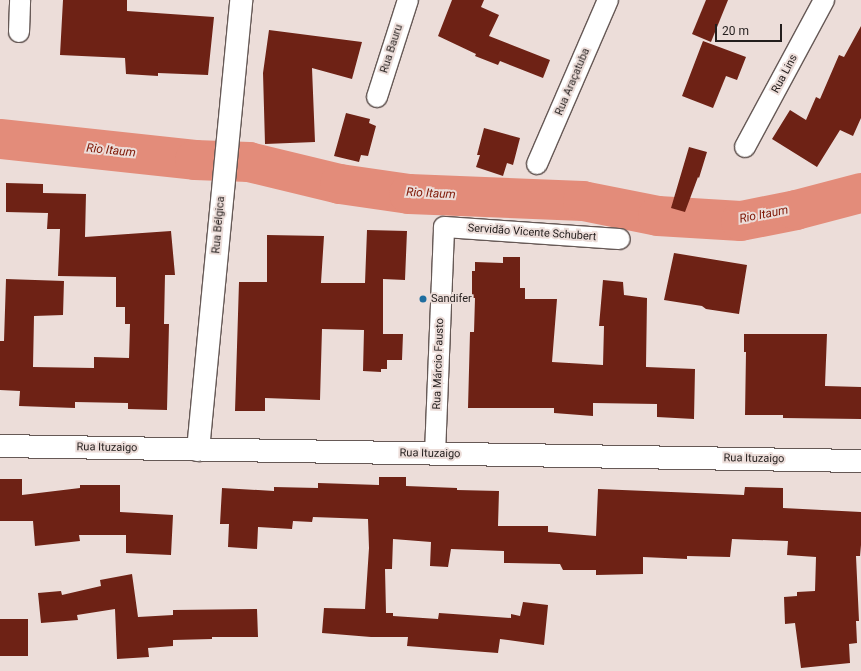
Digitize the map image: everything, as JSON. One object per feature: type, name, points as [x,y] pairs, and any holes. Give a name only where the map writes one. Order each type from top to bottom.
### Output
[{"type":"street","points":[[19,32],[20,0]]},
{"type":"street","name":"Rua Bélgica","points":[[198,450],[241,0]]},
{"type":"street","name":"Rua Bauru","points":[[376,97],[408,0]]},
{"type":"street","name":"Rua Araçatuba","points":[[537,164],[608,0]]},
{"type":"street","name":"Rua Lins","points":[[745,147],[824,0]]},
{"type":"street","name":"Servidão Vicente Schubert","points":[[444,227],[620,239]]},
{"type":"street","name":"Rua Márcio Fausto","points":[[435,454],[444,227]]},
{"type":"street","name":"Rua Ituzaigo","points":[[0,446],[861,461]]},
{"type":"building","points":[[63,0],[127,0],[127,11],[214,17],[208,75],[158,73],[158,76],[126,74],[125,58],[60,55]]},
{"type":"building","points":[[452,0],[484,0],[481,7],[499,15],[489,36],[550,60],[543,78],[500,61],[498,65],[475,56],[476,54],[438,36]]},
{"type":"building","points":[[706,0],[728,0],[711,42],[692,34]]},
{"type":"building","points":[[861,26],[861,118],[853,136],[840,130],[817,167],[772,139],[790,110],[806,120],[816,97],[820,99],[839,55],[844,57]]},
{"type":"building","points":[[269,30],[362,42],[352,79],[312,68],[315,142],[265,144],[263,73]]},
{"type":"building","points":[[703,41],[746,57],[737,80],[726,76],[713,108],[682,96]]},
{"type":"building","points":[[346,113],[370,119],[369,123],[376,126],[368,156],[361,155],[359,162],[334,156]]},
{"type":"building","points":[[484,128],[520,138],[513,165],[507,163],[503,176],[476,167],[480,155],[477,155]]},
{"type":"building","points":[[689,147],[707,152],[699,178],[698,177],[685,212],[671,208]]},
{"type":"building","points":[[6,183],[43,184],[43,193],[86,194],[85,237],[171,231],[175,275],[165,275],[164,324],[169,324],[167,410],[128,409],[128,403],[75,402],[75,408],[19,406],[20,391],[0,390],[0,341],[4,341],[6,279],[64,281],[63,315],[34,316],[33,367],[94,368],[94,357],[129,358],[130,324],[125,324],[125,307],[116,307],[116,277],[58,276],[60,229],[47,229],[48,213],[6,212]]},
{"type":"building","points":[[367,230],[407,231],[405,280],[383,279],[383,334],[403,334],[402,360],[387,360],[387,369],[381,369],[381,372],[363,371],[364,330],[322,329],[320,400],[265,398],[265,411],[235,411],[239,282],[267,282],[267,235],[324,236],[321,283],[365,283]]},
{"type":"building","points":[[674,253],[747,265],[739,314],[664,300]]},
{"type":"building","points":[[503,257],[520,257],[520,288],[525,288],[525,299],[557,299],[552,362],[603,365],[604,326],[599,326],[603,280],[623,282],[624,295],[647,298],[646,367],[695,369],[694,419],[657,417],[657,404],[593,403],[593,416],[554,413],[554,408],[468,408],[470,332],[474,332],[475,298],[472,298],[472,271],[475,271],[475,262],[503,263]]},
{"type":"building","points":[[744,334],[827,334],[825,386],[861,387],[861,419],[783,418],[783,415],[745,415],[746,352],[744,352]]},
{"type":"building","points":[[379,477],[406,477],[406,486],[457,488],[457,490],[499,491],[498,526],[548,526],[548,532],[596,536],[598,489],[744,495],[745,487],[783,488],[783,508],[861,512],[860,556],[856,556],[859,621],[856,621],[857,643],[849,644],[850,663],[801,668],[795,623],[785,624],[784,597],[797,596],[797,592],[815,591],[816,557],[787,555],[788,541],[732,539],[730,557],[687,556],[687,559],[643,557],[643,574],[596,575],[596,570],[563,570],[560,564],[504,563],[504,551],[451,549],[448,567],[430,566],[431,542],[393,539],[392,569],[385,569],[386,613],[393,613],[393,616],[438,619],[439,613],[511,618],[511,614],[520,616],[523,602],[548,605],[544,645],[500,639],[498,653],[407,646],[408,637],[371,637],[322,633],[324,608],[365,609],[369,548],[368,519],[313,517],[312,522],[293,521],[292,529],[258,527],[257,549],[228,547],[229,524],[220,524],[222,488],[274,491],[274,487],[318,488],[318,483],[379,485]]},
{"type":"building","points":[[0,479],[22,479],[22,495],[80,488],[80,485],[120,485],[120,512],[173,515],[171,555],[126,553],[126,535],[79,535],[80,541],[35,546],[33,521],[0,521]]},
{"type":"building","points":[[132,574],[138,617],[173,615],[173,610],[257,609],[258,637],[212,637],[212,639],[173,640],[173,646],[148,648],[149,657],[117,659],[115,609],[77,615],[78,620],[41,623],[38,593],[61,591],[62,595],[101,586],[100,580]]},
{"type":"building","points":[[0,619],[28,619],[28,656],[0,656]]},
{"type":"waterway","name":"Rio Itaum","points":[[0,139],[195,160],[249,162],[340,184],[409,194],[583,201],[658,216],[741,221],[796,210],[861,193]]},
{"type":"place","name":"Sandifer","points":[[423,299]]}]
